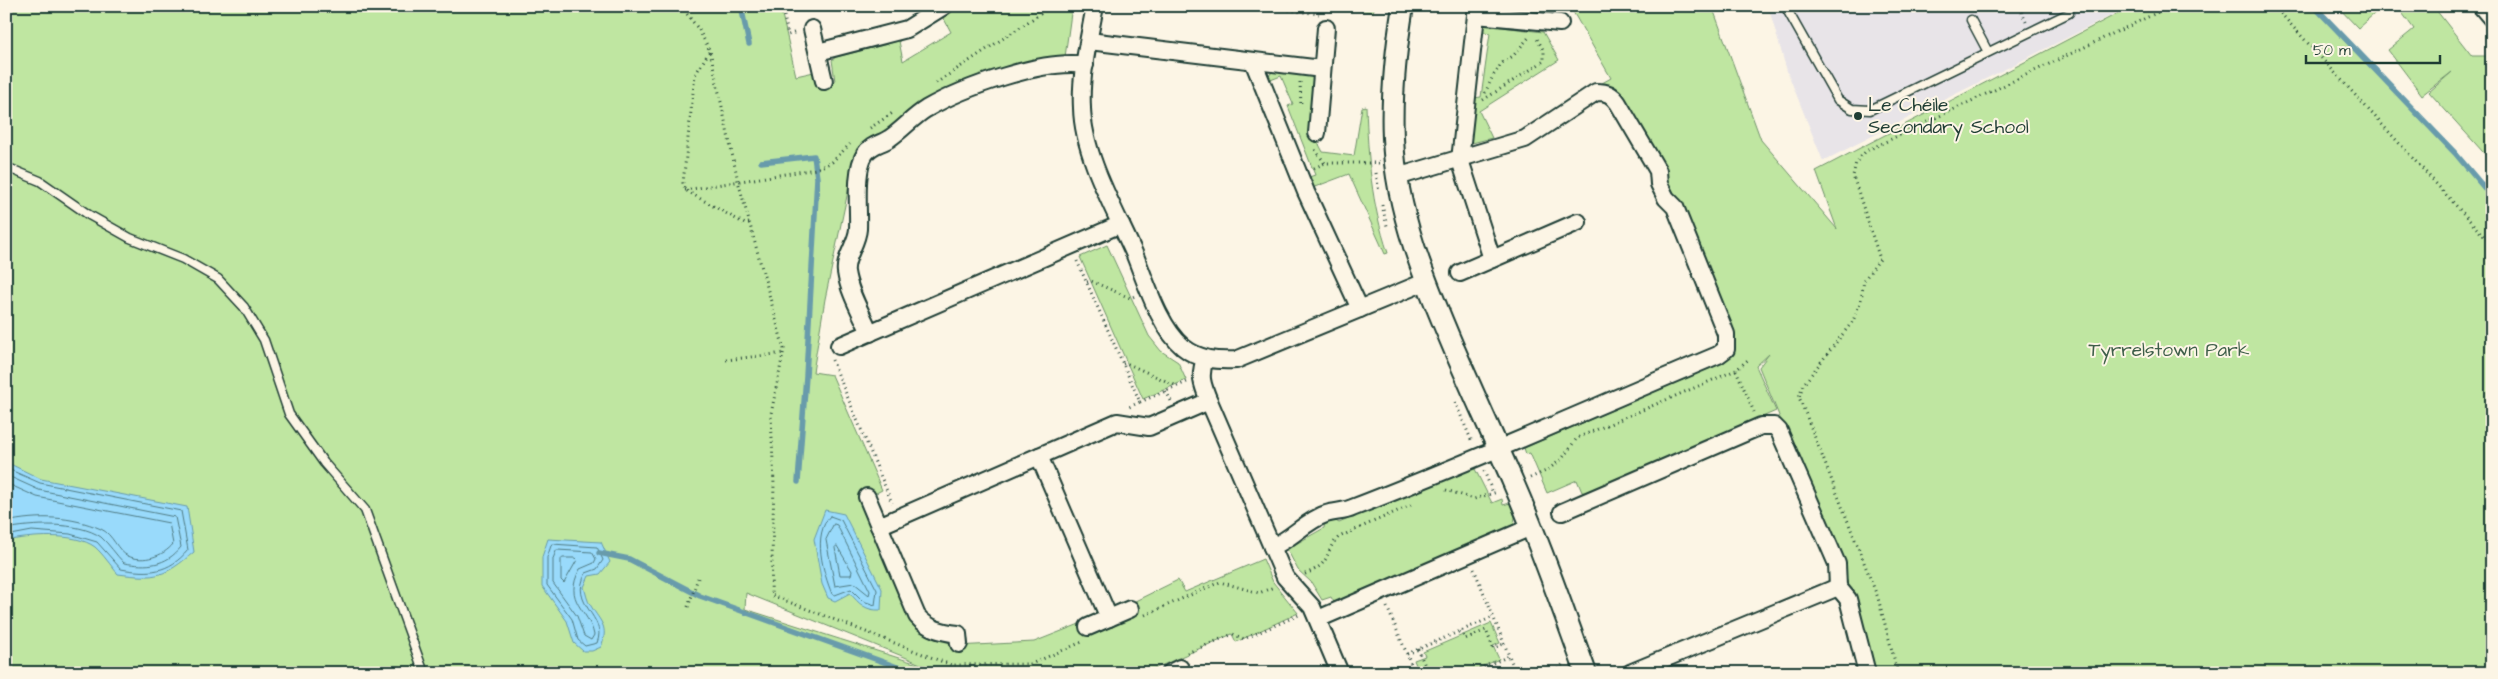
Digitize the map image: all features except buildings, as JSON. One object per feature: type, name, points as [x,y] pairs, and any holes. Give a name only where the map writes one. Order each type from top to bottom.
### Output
[{"type":"street","points":[[818,52],[907,29],[944,6]]},
{"type":"street","points":[[1094,6],[1085,65],[1082,109],[1087,139],[1121,224],[1171,335],[1203,365]]},
{"type":"street","points":[[1404,6],[1398,39],[1393,96],[1393,138],[1396,170],[1408,227],[1425,282],[1531,527],[1586,673]]},
{"type":"street","points":[[2481,6],[2492,19]]},
{"type":"street","points":[[1492,259],[1460,160],[1477,11],[1560,23]]},
{"type":"street","points":[[1317,133],[1326,22]]},
{"type":"street","points":[[812,28],[824,81]]},
{"type":"street","points":[[1089,41],[1322,69]]},
{"type":"street","points":[[1253,61],[1300,175],[1360,309]]},
{"type":"street","points":[[870,333],[848,282],[846,270],[858,228],[860,174],[865,154],[874,145],[884,142],[899,132],[926,109],[992,80],[1069,62],[1085,65]]},
{"type":"street","points":[[1272,547],[1286,542],[1302,526],[1326,514],[1349,510],[1498,448],[1726,349],[1728,341],[1675,207],[1666,198],[1659,184],[1658,171],[1613,96],[1606,92],[1596,92],[1525,139],[1460,160],[1396,170]]},
{"type":"street","points":[[1460,273],[1578,222]]},
{"type":"street","points":[[839,346],[1121,224]]},
{"type":"street","points":[[1203,365],[1249,357],[1425,282]]},
{"type":"street","points":[[1203,365],[1201,381],[1285,577],[1312,606],[1311,616],[1340,673]]},
{"type":"street","points":[[879,526],[1117,422],[1149,427],[1209,400]]},
{"type":"street","points":[[1562,512],[1761,426],[1774,426],[1779,431],[1837,564],[1838,587],[1848,599],[1867,673]]},
{"type":"street","points":[[1039,456],[1109,618]]},
{"type":"street","points":[[867,497],[917,616],[924,624],[932,628],[958,634],[958,644]]},
{"type":"street","points":[[1311,616],[1380,592],[1531,527]]},
{"type":"street","points":[[1630,673],[1838,587]]},
{"type":"street","points":[[1088,627],[1130,609]]},
{"type":"lane","points":[[1785,6],[1838,100],[1852,109],[1870,110],[2069,13]]},
{"type":"lane","points":[[1971,20],[1988,52]]},
{"type":"lane","points":[[6,167],[40,181],[89,215],[130,238],[183,259],[218,279],[244,307],[264,340],[289,414],[324,463],[365,510],[424,673]]},
{"type":"path","points":[[682,6],[699,30],[710,51],[738,182],[784,353],[771,414],[774,485],[771,595]]},
{"type":"path","points":[[782,6],[788,35],[812,28]]},
{"type":"path","points":[[932,86],[1052,6]]},
{"type":"path","points":[[1259,6],[1326,22]]},
{"type":"path","points":[[2027,6],[2021,10],[2031,32]]},
{"type":"path","points":[[1898,673],[1878,598],[1800,398],[1803,386],[1853,321],[1862,300],[1864,280],[1880,259],[1853,176],[1856,162],[1866,151],[2171,6]]},
{"type":"path","points":[[2274,6],[2492,245]]},
{"type":"path","points":[[1532,32],[1544,51],[1544,61],[1482,100],[1493,76],[1502,63],[1522,47],[1532,32]]},
{"type":"path","points":[[710,51],[695,74],[683,184],[685,190],[745,224],[750,223]]},
{"type":"path","points":[[866,130],[899,108]]},
{"type":"path","points":[[685,190],[816,169],[832,162],[852,142]]},
{"type":"path","points":[[1300,175],[1325,163],[1396,170]]},
{"type":"path","points":[[1071,246],[1140,402]]},
{"type":"path","points":[[1087,282],[1091,281],[1130,298],[1150,290]]},
{"type":"path","points":[[839,346],[843,356],[831,361],[898,517]]},
{"type":"path","points":[[726,360],[784,353]]},
{"type":"path","points":[[1123,364],[1126,363],[1176,386]]},
{"type":"path","points":[[1126,422],[1129,406],[1188,382],[1189,371],[1203,365]]},
{"type":"path","points":[[1736,370],[1761,426]]},
{"type":"path","points":[[1526,469],[1534,487]]},
{"type":"path","points":[[1468,554],[1516,673]]},
{"type":"path","points":[[688,607],[698,578]]},
{"type":"path","points":[[1380,592],[1415,673]]},
{"type":"path","points":[[1175,671],[1176,658],[1233,634],[1244,639],[1311,616]]},
{"type":"path","points":[[1407,654],[1493,617]]},
{"type":"path","points":[[1477,624],[1480,632]]},
{"type":"path","points":[[1461,631],[1465,639],[1486,630],[1493,648],[1504,644]]},
{"type":"path","points":[[1418,649],[1428,673]]},
{"type":"path","points":[[1470,673],[1509,656]]},
{"type":"path","points":[[1443,673],[1448,671],[1449,673]]},
{"type":"shaded area","name":"Le Chéile Secondary School","points":[[1768,6],[2130,6],[1823,161],[1787,71]]},
{"type":"green space","points":[[6,6],[780,6],[796,76],[814,72],[818,86],[835,81],[832,60],[836,57],[899,41],[903,61],[951,32],[943,17],[961,6],[1072,6],[1065,57],[925,101],[863,148],[854,163],[825,299],[813,372],[832,375],[882,490],[861,501],[914,625],[921,631],[954,641],[956,646],[1034,642],[1082,623],[1088,636],[1131,617],[1127,605],[1178,580],[1185,592],[1263,559],[1273,582],[1298,613],[1236,642],[1232,634],[1145,673],[6,673]],"holes":[[[746,593],[927,667],[745,609]]]},
{"type":"green space","points":[[1318,6],[1375,6],[1373,12]]},
{"type":"green space","name":"Tyrrelstown Park","points":[[1574,6],[1712,6],[1761,140],[1837,229],[1816,171],[2132,6],[2314,6],[2455,153],[2492,197],[2492,673],[1874,673],[1849,586],[1759,367],[1769,354],[1756,366],[1776,411],[1588,493],[1582,492],[1577,480],[1547,493],[1530,453],[1526,454],[1524,448],[1724,362],[1731,356],[1734,345],[1725,318],[1666,196],[1646,144],[1595,87],[1611,78],[1572,10]]},
{"type":"green space","points":[[2337,6],[2383,6],[2358,28]]},
{"type":"green space","points":[[2397,6],[2433,6],[2472,56],[2486,56],[2492,51],[2492,162],[2429,92],[2452,72],[2422,95],[2388,50],[2414,29]]},
{"type":"green space","points":[[1486,25],[1543,32],[1559,60],[1479,111],[1492,138],[1472,143],[1469,139],[1474,98],[1481,97],[1490,33],[1480,31]]},
{"type":"green space","points":[[1275,70],[1315,77],[1314,135],[1323,152],[1354,156],[1362,107],[1366,106],[1371,180],[1382,234],[1388,253],[1385,254],[1349,174],[1312,188],[1309,177],[1315,175],[1288,106],[1293,104],[1281,76],[1268,81],[1270,74]]},
{"type":"green space","points":[[1107,245],[1149,336],[1161,351],[1178,362],[1186,380],[1143,399],[1080,257]]},
{"type":"green space","points":[[1475,469],[1492,503],[1502,499],[1503,505],[1510,503],[1515,517],[1514,525],[1508,531],[1335,604],[1331,597],[1322,600],[1311,582],[1298,570],[1287,549],[1324,528],[1325,520],[1331,518],[1339,523],[1463,470]]},
{"type":"green space","points":[[1491,623],[1500,643],[1493,646],[1499,659],[1468,673],[1419,673],[1414,660],[1425,656],[1423,652]]},
{"type":"water","points":[[6,462],[41,479],[187,507],[194,552],[167,571],[151,576],[142,576],[118,574],[95,547],[76,539],[52,536],[6,541]]},
{"type":"water","points":[[825,510],[844,514],[882,589],[881,610],[863,606],[850,593],[835,601],[828,598],[822,584],[814,539]]},
{"type":"water","points":[[548,539],[601,542],[610,562],[600,574],[589,576],[584,587],[588,602],[604,629],[601,647],[592,651],[583,651],[574,643],[567,621],[542,586],[542,557]]},
{"type":"waterway","points":[[741,6],[749,44]]},
{"type":"waterway","points":[[2314,6],[2455,153],[2492,197]]},
{"type":"waterway","points":[[761,162],[814,156],[817,178],[798,482]]},
{"type":"waterway","points":[[599,553],[629,559],[700,596],[914,673]]},
{"type":"place","name":"Le Chéile Secondary School","points":[[1858,116]]}]
